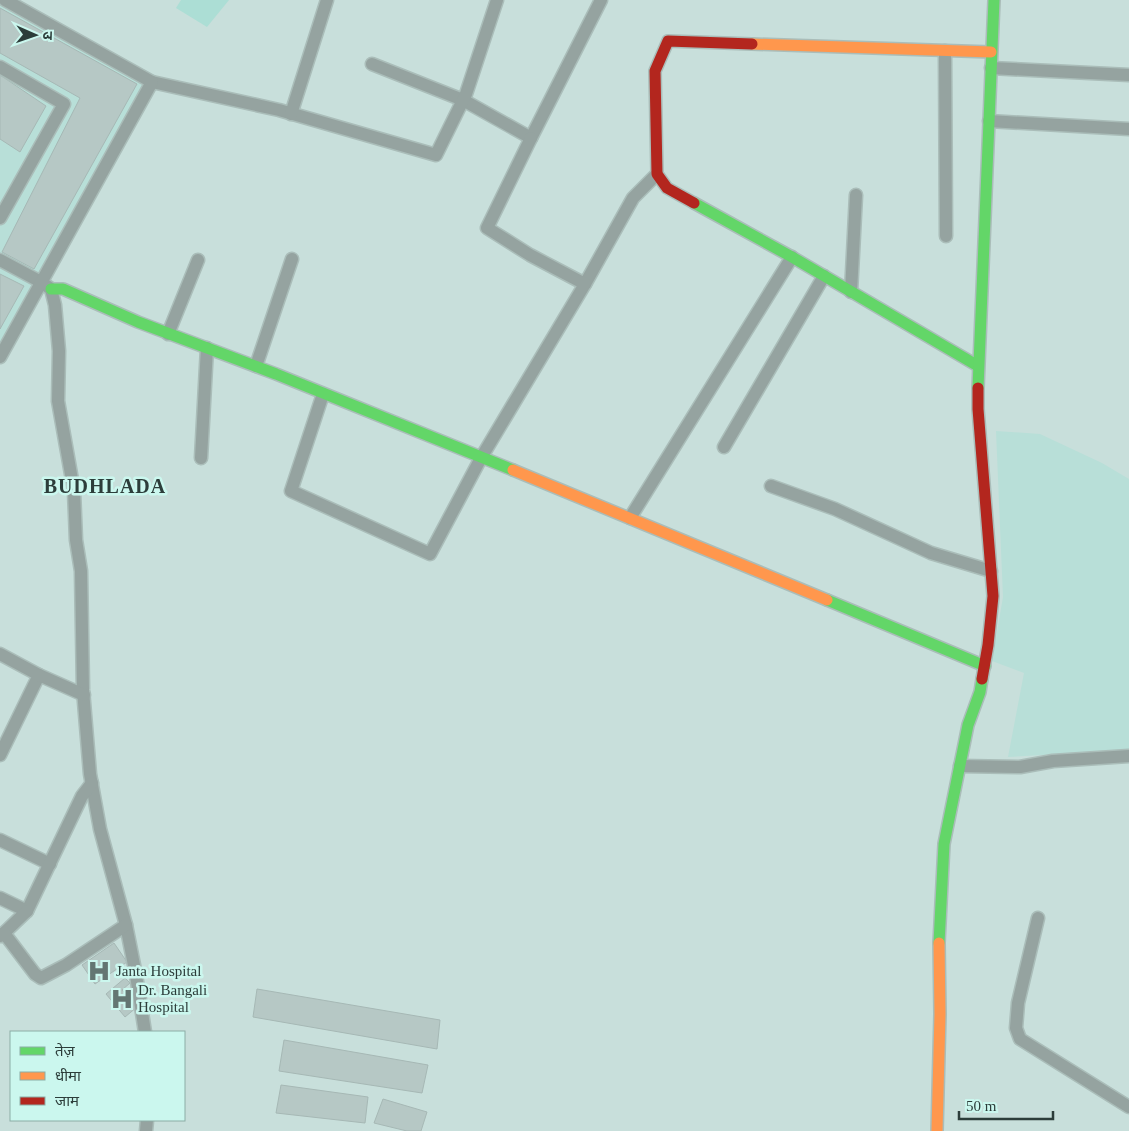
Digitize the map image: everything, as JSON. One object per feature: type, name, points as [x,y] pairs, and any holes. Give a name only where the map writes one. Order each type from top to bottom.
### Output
[{"type":"street","points":[[7,0],[152,82],[291,114],[436,155],[463,100],[497,0]]},
{"type":"street","points":[[291,114],[327,0]]},
{"type":"street","points":[[585,284],[530,255],[487,228],[601,0]]},
{"type":"street","points":[[937,1131],[940,1014],[939,950],[944,844],[968,725],[980,692],[993,596],[978,409],[978,366],[994,0]]},
{"type":"street","points":[[978,366],[792,257],[667,188],[657,174],[655,71],[668,41],[991,52]]},
{"type":"street","points":[[945,51],[946,236]]},
{"type":"street","points":[[372,64],[463,100],[531,138]]},
{"type":"street","points":[[0,67],[64,104],[0,218]]},
{"type":"street","points":[[990,68],[1129,75]]},
{"type":"street","points":[[0,357],[46,285],[152,82]]},
{"type":"street","points":[[989,121],[1129,129]]},
{"type":"street","points":[[323,394],[291,491],[430,554],[481,458],[585,284],[633,198],[657,174]]},
{"type":"street","points":[[851,292],[856,195]]},
{"type":"street","points":[[630,518],[792,257]]},
{"type":"street","points":[[256,366],[292,259]]},
{"type":"street","points":[[0,260],[46,285],[64,289],[138,322],[256,366],[630,518],[985,666]]},
{"type":"street","points":[[168,334],[198,260]]},
{"type":"street","points":[[724,447],[824,276]]},
{"type":"street","points":[[46,285],[55,305],[59,351],[58,401],[74,492],[76,540],[81,571],[84,695],[92,784],[100,829],[126,925],[145,1031]]},
{"type":"street","points":[[201,458],[207,348]]},
{"type":"street","points":[[771,486],[835,509],[931,553],[991,571]]},
{"type":"street","points":[[0,654],[39,675],[84,695]]},
{"type":"street","points":[[0,755],[39,675]]},
{"type":"street","points":[[960,766],[1020,767],[1053,761],[1129,756]]},
{"type":"street","points":[[92,784],[82,796],[27,911],[2,934],[35,974],[42,978],[126,925]]},
{"type":"street","points":[[0,840],[50,864]]},
{"type":"street","points":[[0,898],[27,911]]},
{"type":"street","points":[[1038,918],[1018,1003],[1016,1028],[1020,1039],[1129,1107]]},
{"type":"shaded area","points":[[0,0],[150,83],[0,355]]},
{"type":"shaded area","points":[[181,0],[229,0],[207,27],[176,8]]},
{"type":"shaded area","points":[[996,431],[1040,434],[1102,463],[1129,479],[1129,750],[1008,757],[1024,673],[992,661],[1003,597]]},
{"type":"building","points":[[0,8],[137,84],[34,269],[2,252],[80,98],[0,53]]},
{"type":"building","points":[[0,75],[46,106],[20,152],[0,139]]},
{"type":"building","points":[[0,274],[24,286],[0,329]]},
{"type":"building","points":[[114,943],[127,962],[95,984],[82,965]]},
{"type":"building","points":[[125,978],[130,983],[122,990],[137,1007],[125,1017],[106,994]]},
{"type":"building","points":[[257,989],[440,1020],[437,1049],[253,1017]]},
{"type":"building","points":[[284,1040],[428,1065],[422,1093],[279,1071]]},
{"type":"building","points":[[281,1085],[368,1097],[365,1123],[276,1113]]},
{"type":"building","points":[[383,1099],[427,1112],[421,1131],[407,1131],[374,1123]]},
{"type":"traffic: fast","points":[[978,388],[994,0]]},
{"type":"traffic: fast","points":[[694,203],[792,257],[978,366]]},
{"type":"traffic: fast","points":[[51,289],[63,289],[138,322],[276,374],[513,470]]},
{"type":"traffic: fast","points":[[827,600],[985,666]]},
{"type":"traffic: fast","points":[[939,943],[944,844],[968,725],[980,692],[982,679]]},
{"type":"traffic: slow","points":[[752,44],[991,52]]},
{"type":"traffic: slow","points":[[513,470],[827,600]]},
{"type":"traffic: slow","points":[[937,1131],[940,1014],[939,943]]},
{"type":"traffic: jam","points":[[694,203],[667,188],[657,174],[655,71],[668,41],[752,44]]},
{"type":"traffic: jam","points":[[978,388],[978,409],[993,596],[982,679]]},
{"type":"place","name":"Janta Hospital","points":[[99,971]]},
{"type":"place","name":"Dr. Bangali Hospital","points":[[122,999]]},
{"type":"district","name":"BUDHLADA","points":[[105,486]]}]
